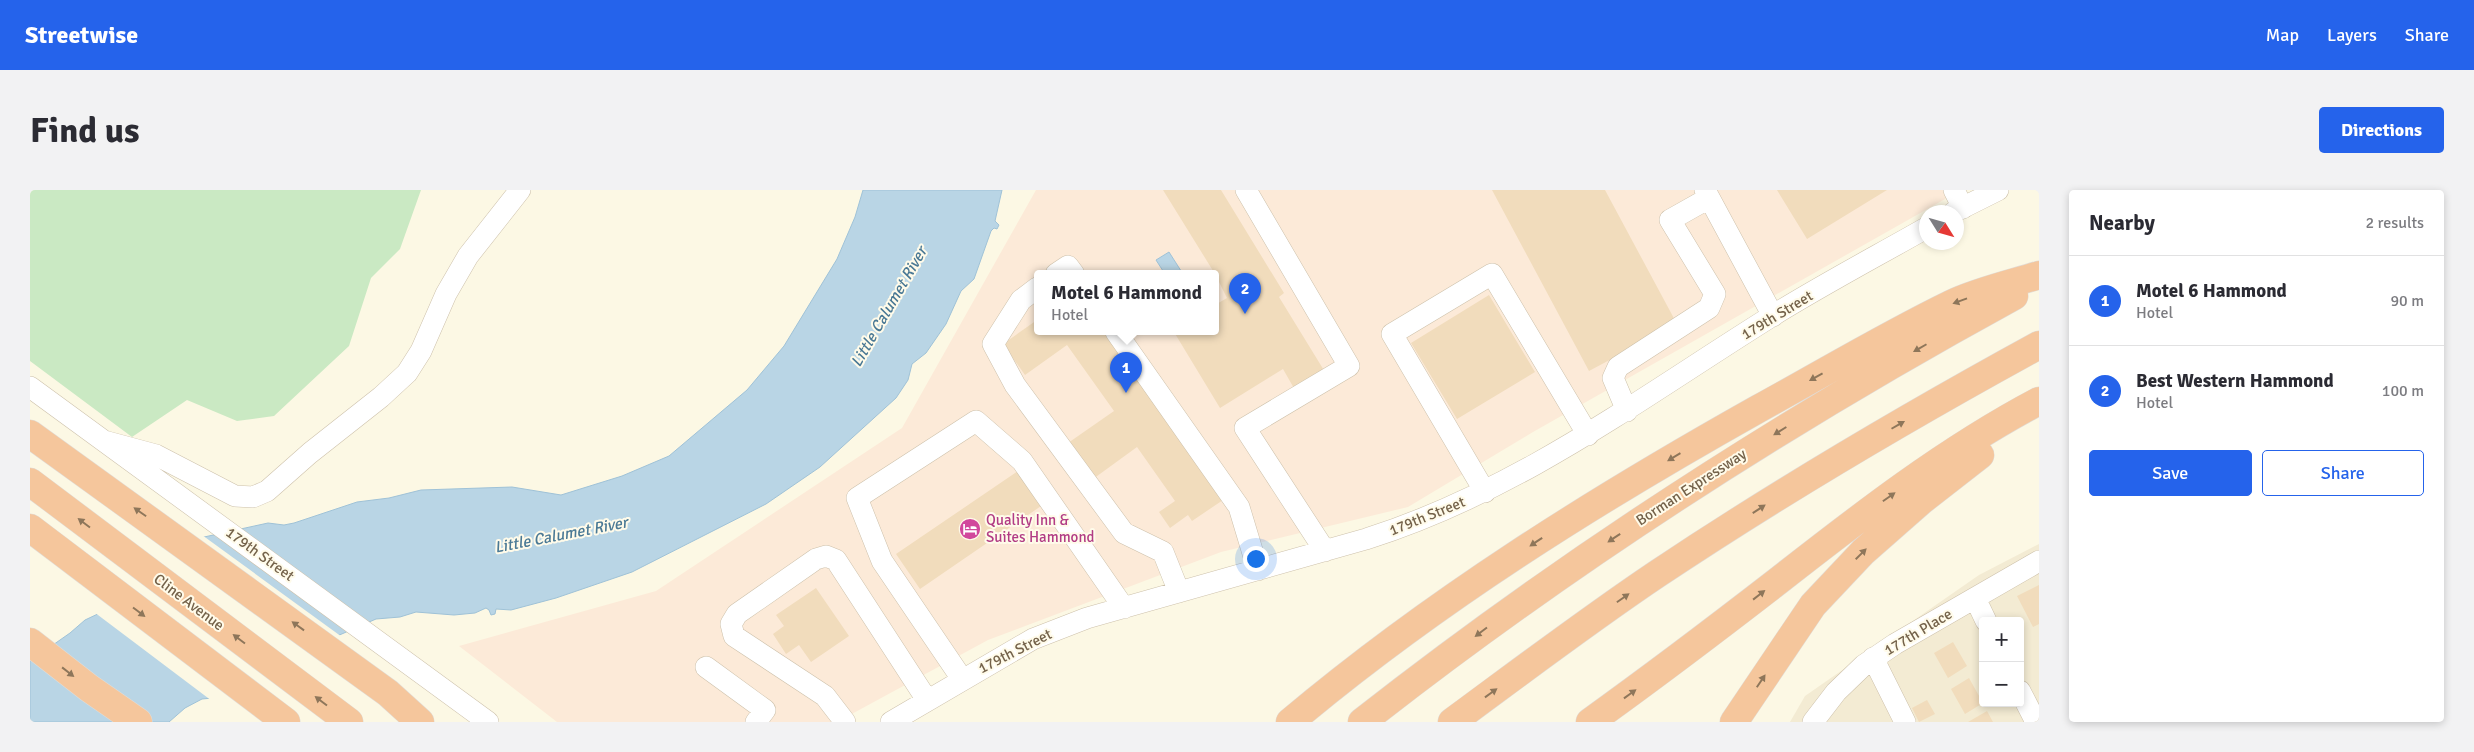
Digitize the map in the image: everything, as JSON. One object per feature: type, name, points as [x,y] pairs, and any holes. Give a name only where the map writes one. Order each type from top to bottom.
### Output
[{"type":"highway","points":[[1290,722],[1323,694],[1451,599],[1565,523],[1685,450],[1953,303],[2039,274]]},
{"type":"highway","name":"Borman Expressway","points":[[1362,722],[1537,591],[1668,501],[1806,414],[2039,282]]},
{"type":"highway","points":[[1452,722],[1634,591],[1774,499],[1951,394],[2039,345]]},
{"type":"highway","points":[[1590,722],[1670,665],[1857,519],[1940,461],[2039,401]]},
{"type":"highway","points":[[1734,722],[1813,605],[1863,552],[1921,500],[1976,457],[2039,416]]},
{"type":"highway","points":[[30,434],[180,540],[337,655],[388,693],[420,722]]},
{"type":"highway","name":"Cline Avenue","points":[[30,482],[349,722]]},
{"type":"highway","points":[[30,528],[286,722]]},
{"type":"highway","points":[[30,642],[89,688],[138,722]]},
{"type":"highway","points":[[388,693],[439,722]]},
{"type":"highway","points":[[1279,722],[1323,694]]},
{"type":"street","points":[[104,441],[156,454],[235,496],[253,497],[267,491],[310,453],[381,398],[407,373],[416,362],[446,294],[468,256],[520,190]]},
{"type":"street","points":[[1246,190],[1349,366],[1245,428],[1325,551]]},
{"type":"street","points":[[1957,204],[1998,190]]},
{"type":"street","points":[[1627,411],[1613,378],[1618,368],[1710,308],[1715,294],[1670,220],[1707,194],[1773,316]]},
{"type":"street","name":"179th Street","points":[[891,722],[1033,639],[1088,618],[1410,526],[1485,492],[1588,435],[1773,316],[1919,232]]},
{"type":"street","points":[[1485,492],[1392,334],[1492,274],[1588,435]]},
{"type":"street","points":[[1034,290],[1021,300],[994,344],[1015,385],[1124,532],[1164,552],[1179,592]]},
{"type":"street","points":[[1118,335],[1239,507],[1258,570]]},
{"type":"street","name":"179th Street","points":[[30,387],[384,644],[488,722]]},
{"type":"street","points":[[962,679],[882,561],[857,498],[976,421],[1022,461],[1124,608]]},
{"type":"street","points":[[845,722],[825,696],[734,636],[730,624],[737,614],[826,556],[836,560],[927,700]]},
{"type":"street","name":"177th Place","points":[[1813,722],[1851,676],[1873,658],[2039,561]]},
{"type":"street","points":[[1975,598],[1984,617]]},
{"type":"street","points":[[1873,658],[1905,722]]},
{"type":"street","points":[[706,667],[766,710],[756,722]]},
{"type":"street","points":[[2024,699],[2036,722]]},
{"type":"shaded area","points":[[1036,190],[1961,190],[1934,205],[1919,205],[1919,214],[1533,432],[1408,507],[1221,552],[988,640],[837,722],[557,722],[459,646],[656,591],[902,428]]},
{"type":"shaded area","points":[[2039,544],[2039,722],[1790,722],[1805,696],[1979,575]]},
{"type":"green space","points":[[30,190],[421,190],[400,249],[371,278],[349,346],[274,416],[237,421],[187,400],[132,437],[30,361]]},
{"type":"water","name":"Little Calumet River","points":[[863,190],[1002,190],[995,221],[999,225],[997,229],[994,228],[991,231],[974,279],[961,291],[946,324],[926,353],[912,364],[908,380],[896,398],[820,467],[766,504],[632,572],[556,598],[511,610],[496,609],[495,614],[491,615],[486,608],[475,613],[454,615],[416,612],[400,617],[376,619],[328,640],[223,697],[202,699],[185,708],[169,722],[30,722],[30,661],[85,620],[102,612],[195,539],[268,523],[284,525],[294,523],[357,502],[389,498],[421,490],[512,487],[561,495],[622,476],[669,456],[747,390],[784,346],[837,259],[855,217]]},
{"type":"water","points":[[1169,252],[1180,270],[1162,270],[1156,260]]},
{"type":"pier","points":[[202,535],[342,637],[266,679],[224,699],[212,701],[94,612],[101,610],[157,555]]},
{"type":"building","points":[[1163,190],[1221,190],[1284,293],[1279,297],[1325,372],[1295,390],[1283,369],[1220,408],[1176,335],[1219,335],[1219,303],[1227,298],[1219,282],[1219,270],[1213,270]]},
{"type":"building","points":[[1492,190],[1605,190],[1677,324],[1589,371]]},
{"type":"building","points":[[1777,190],[1887,190],[1807,239]]},
{"type":"building","points":[[1489,295],[1535,372],[1457,419],[1411,343]]},
{"type":"building","points":[[1034,322],[1034,335],[1110,335],[1226,498],[1192,521],[1188,515],[1170,528],[1159,512],[1175,501],[1137,447],[1093,479],[1068,443],[1114,411],[1067,345],[1025,375],[1003,344]]},
{"type":"building","name":"Quality Inn & Suites Hammond","points":[[1021,469],[1044,504],[920,589],[896,554]]},
{"type":"building","points":[[2039,585],[2039,624],[2033,627],[2017,596]]},
{"type":"building","points":[[816,588],[849,636],[811,662],[799,645],[786,654],[773,634],[784,626],[776,615]]},
{"type":"building","points":[[1953,642],[1967,666],[1948,678],[1934,653]]},
{"type":"building","points":[[1969,678],[1979,696],[1979,705],[1965,714],[1951,689]]},
{"type":"building","points":[[1927,700],[1935,714],[1919,722],[1912,708]]},
{"type":"building","points":[[1987,711],[1993,722],[1968,722]]},
{"type":"place","name":"Best Western Hammond","points":[[1245,314]]},
{"type":"place","name":"Motel 6 Hammond","points":[[1126,393]]},
{"type":"place","name":"Quality Inn & Suites Hammond","points":[[970,529]]}]
